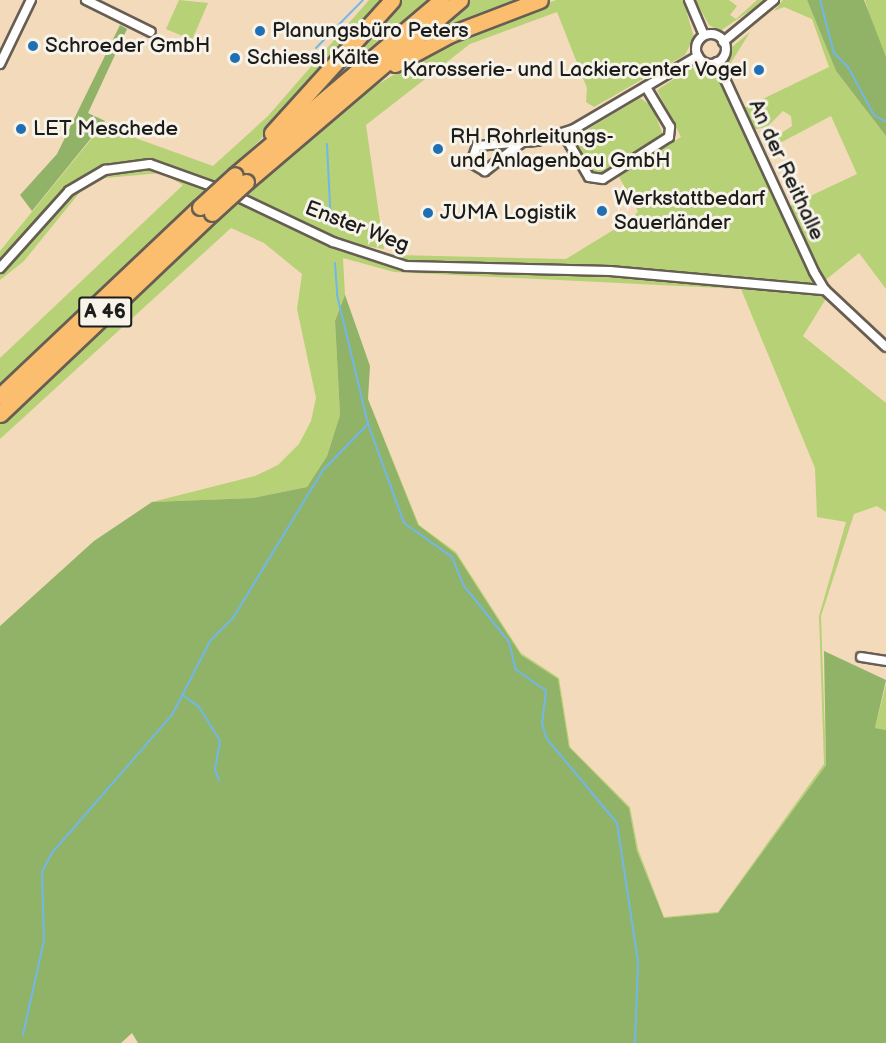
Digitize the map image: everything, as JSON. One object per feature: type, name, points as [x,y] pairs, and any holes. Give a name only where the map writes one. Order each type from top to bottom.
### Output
[{"type":"highway","points":[[241,179],[392,0]]},
{"type":"highway","name":"A 46","points":[[0,396],[441,0]]},
{"type":"highway","name":"A 46","points":[[241,179],[460,0]]},
{"type":"highway","points":[[340,100],[434,41],[540,0]]},
{"type":"highway","name":"A 46","points":[[0,414],[206,210]]},
{"type":"street","points":[[0,64],[31,0]]},
{"type":"street","points":[[86,0],[151,32]]},
{"type":"street","points":[[689,0],[704,35]]},
{"type":"street","points":[[723,42],[774,0]]},
{"type":"street","points":[[521,143],[485,171],[471,163],[477,146],[521,143],[563,134],[698,56],[717,62],[724,54],[723,42],[714,34],[704,35],[697,43],[698,56]]},
{"type":"street","name":"An der Reithalle","points":[[717,62],[825,290]]},
{"type":"street","points":[[563,134],[589,177],[603,179],[669,137],[670,127],[646,87]]},
{"type":"street","name":"Enster Weg","points":[[0,268],[82,181],[141,164],[174,169],[333,242],[406,266],[610,271],[825,290]]},
{"type":"street","points":[[825,290],[886,347]]},
{"type":"street","points":[[861,657],[886,661]]},
{"type":"green space","points":[[179,0],[208,3],[192,40],[166,29]]},
{"type":"green space","points":[[369,0],[387,0],[258,142],[0,384],[0,358],[183,185],[161,173],[105,178],[80,192],[24,261],[0,280],[0,251],[102,126],[213,166],[268,116]]},
{"type":"green space","points":[[397,0],[427,0],[315,94]]},
{"type":"green space","points":[[471,0],[530,0],[412,49]]},
{"type":"green space","points":[[556,0],[683,0],[694,37],[685,55],[594,107],[586,102],[587,88],[557,12],[470,44],[366,125],[384,249],[353,244],[396,255],[566,259],[633,218],[638,211],[618,175],[681,137],[657,90],[691,68],[715,69],[818,286],[817,293],[827,297],[803,336],[886,403],[886,512],[877,506],[854,514],[821,616],[826,765],[718,913],[664,918],[637,851],[629,808],[569,747],[558,680],[521,655],[456,554],[418,526],[368,399],[419,525],[456,552],[521,653],[559,678],[570,747],[630,807],[638,849],[664,917],[718,912],[824,764],[819,616],[846,522],[817,517],[815,468],[741,289],[394,272],[343,258],[345,295],[370,366],[345,296],[335,321],[340,415],[327,456],[307,487],[253,498],[152,502],[255,476],[278,465],[299,444],[311,421],[316,398],[297,309],[302,274],[264,243],[231,228],[0,439],[0,423],[226,210],[362,94],[451,40]]},
{"type":"green space","points":[[695,0],[729,0],[737,6],[730,15],[736,19],[757,0],[766,0],[720,31],[709,25]]},
{"type":"green space","points":[[783,0],[807,0],[836,71],[886,136],[886,289],[859,253],[823,282],[795,230],[789,206],[857,174],[831,116],[780,143],[777,136],[792,126],[791,116],[783,111],[767,127],[751,130],[722,68],[732,47],[750,32],[727,69],[744,108],[829,67],[812,19],[784,7],[774,11]]},
{"type":"green space","points":[[807,0],[864,0],[886,57],[886,136],[836,71]]},
{"type":"green space","points":[[865,0],[886,0],[886,57],[879,47]]},
{"type":"green space","points":[[120,25],[127,29],[88,113],[105,121],[32,211],[20,195],[57,154]]},
{"type":"green space","points":[[640,98],[652,106],[663,135],[601,176],[592,175],[573,138]]},
{"type":"green space","points":[[345,295],[370,366],[368,399],[418,525],[456,554],[521,655],[558,679],[569,747],[629,808],[637,851],[664,918],[718,913],[826,765],[824,651],[886,680],[875,728],[886,730],[886,1043],[138,1043],[132,1033],[121,1043],[0,1043],[0,626],[94,541],[152,502],[253,498],[307,487],[327,456],[340,415],[335,321]]},
{"type":"green space","points":[[886,684],[886,730],[875,728]]},
{"type":"waterway","points":[[316,48],[363,0]]},
{"type":"waterway","points":[[820,0],[834,53],[848,67],[874,115],[886,122]]},
{"type":"waterway","points":[[327,144],[331,226]]},
{"type":"waterway","points":[[335,263],[337,295],[368,424],[404,523],[452,557],[464,586],[509,642],[515,669],[546,691],[542,724],[547,739],[617,823],[638,962],[635,1043]]},
{"type":"waterway","points":[[23,1035],[44,940],[42,872],[51,854],[172,715],[210,641],[233,618],[323,470],[368,424]]},
{"type":"waterway","points":[[184,696],[199,707],[220,741],[215,770],[219,780]]},
{"type":"place","name":"Planungsbüro Peters","points":[[260,31]]},
{"type":"place","name":"Schroeder GmbH","points":[[33,46]]},
{"type":"place","name":"Schiessl Kälte","points":[[235,58]]},
{"type":"place","name":"Karosserie- und Lackiercenter Vogel","points":[[759,70]]},
{"type":"place","name":"LET Meschede","points":[[21,129]]},
{"type":"place","name":"RH Rohrleitungs- und Anlagenbau GmbH","points":[[438,149]]},
{"type":"place","name":"Werkstattbedarf Sauerländer","points":[[602,211]]},
{"type":"place","name":"JUMA Logistik","points":[[428,213]]}]
